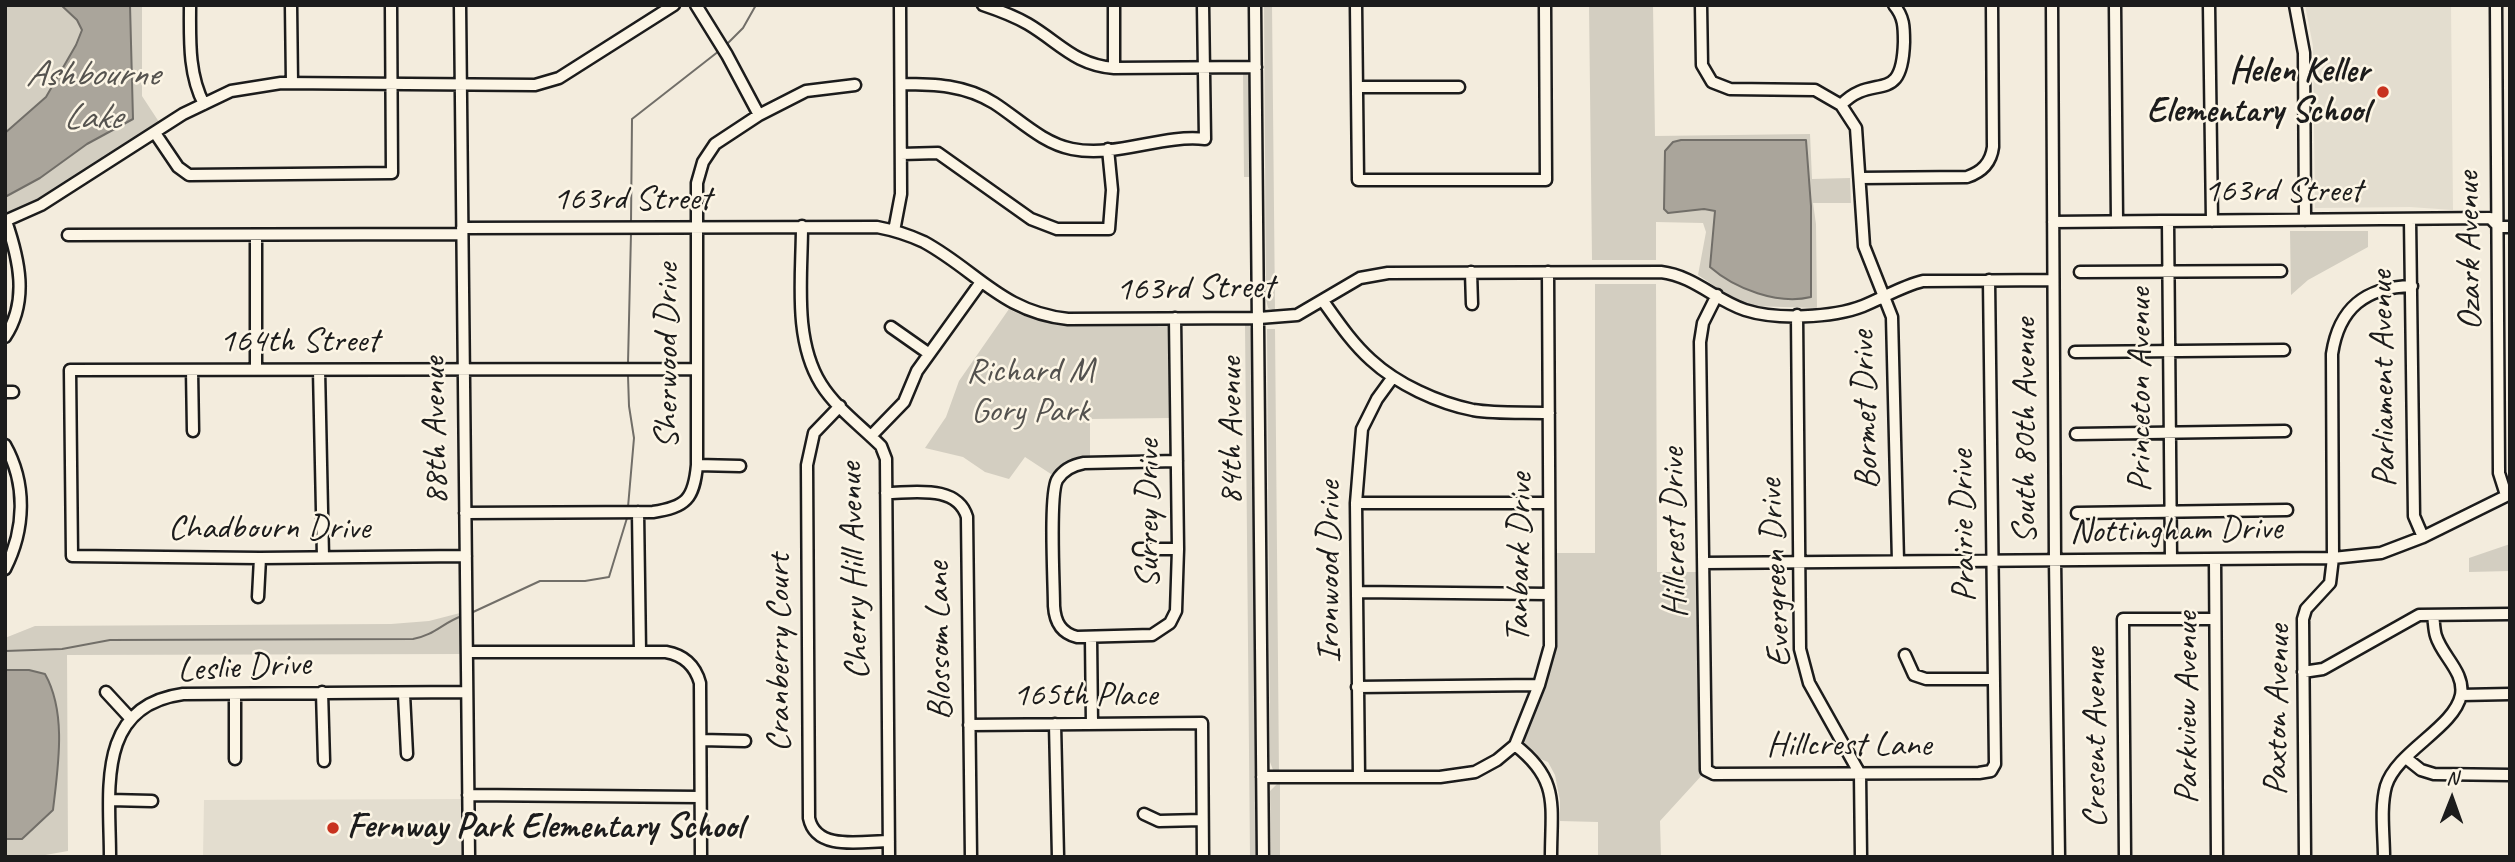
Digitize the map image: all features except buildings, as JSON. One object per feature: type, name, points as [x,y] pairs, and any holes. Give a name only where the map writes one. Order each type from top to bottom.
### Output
[{"type":"street","points":[[190,5],[193,74],[195,88],[204,104]]},
{"type":"street","points":[[291,5],[292,83]]},
{"type":"street","points":[[155,133],[178,167],[189,175],[392,173],[391,5]]},
{"type":"street","name":"88th Avenue","points":[[460,5],[469,857]]},
{"type":"street","points":[[5,337],[17,310],[20,290],[18,260],[6,221],[41,205],[183,114],[230,91],[292,83],[460,82],[535,85],[559,78],[674,5]]},
{"type":"street","points":[[696,5],[759,115]]},
{"type":"street","points":[[894,231],[901,194],[900,5]]},
{"type":"street","points":[[984,5],[1030,24],[1073,57],[1093,65],[1114,68],[1256,67]]},
{"type":"street","points":[[1114,5],[1114,68]]},
{"type":"street","points":[[901,84],[959,87],[996,105],[1055,144],[1075,150],[1205,139],[1203,5]]},
{"type":"street","name":"84th Avenue","points":[[1255,5],[1263,857]]},
{"type":"street","points":[[1356,5],[1358,180],[1546,180],[1545,5]]},
{"type":"street","points":[[1701,5],[1702,65],[1712,82],[1730,89],[1809,89],[1829,96],[1841,105],[1856,92],[1885,86],[1900,73],[1903,64],[1904,24],[1894,5]]},
{"type":"street","points":[[1860,178],[1967,177],[1978,173],[1988,163],[1993,147],[1992,5]]},
{"type":"street","name":"South 80th Avenue","points":[[2052,5],[2054,561],[2059,857]]},
{"type":"street","points":[[2115,5],[2117,221]]},
{"type":"street","points":[[2209,5],[2212,221]]},
{"type":"street","points":[[2295,5],[2304,53],[2305,220]]},
{"type":"street","name":"Ozark Avenue","points":[[2496,5],[2497,135],[2504,227],[2505,319],[2499,472],[2508,495]]},
{"type":"street","points":[[2497,43],[2510,42]]},
{"type":"street","name":"Sherwood Drive","points":[[466,513],[638,512],[671,509],[690,497],[696,481],[697,465],[695,228],[697,183],[704,162],[715,144],[759,115],[806,91],[855,85]]},
{"type":"street","points":[[1357,87],[1459,87]]},
{"type":"street","name":"Bormet Drive","points":[[1841,105],[1852,120],[1857,134],[1864,246],[1892,317],[1898,561]]},
{"type":"street","points":[[2497,135],[2510,135]]},
{"type":"street","points":[[901,154],[938,153],[1031,219],[1057,229],[1109,229],[1112,190],[1108,149]]},
{"type":"street","name":"163rd Street","points":[[2053,222],[2491,218],[2504,227]]},
{"type":"street","name":"Parliament Avenue","points":[[2410,219],[2414,516],[2423,537]]},
{"type":"street","name":"Princeton Avenue","points":[[2168,221],[2171,559]]},
{"type":"street","name":"163rd Street","points":[[68,235],[256,235],[858,225],[894,231],[934,249],[1020,307],[1053,317],[1259,318],[1297,315],[1360,278],[1375,274],[1668,273],[1690,279],[1731,304],[1751,312],[1797,315],[1838,313],[1923,281],[2053,280]]},
{"type":"street","name":"Cherry Hill Avenue","points":[[802,226],[806,348],[822,386],[881,446],[886,459],[889,857]]},
{"type":"street","points":[[256,235],[256,370]]},
{"type":"street","points":[[2080,272],[2281,271]]},
{"type":"street","points":[[1471,272],[1472,304]]},
{"type":"street","name":"Tanbark Drive","points":[[1516,745],[1550,646],[1548,272]]},
{"type":"street","name":"Prairie Drive","points":[[1989,280],[1995,764],[1991,771]]},
{"type":"street","points":[[871,436],[904,402],[928,353],[981,282]]},
{"type":"street","name":"Paxton Avenue","points":[[2305,857],[2303,619],[2306,609],[2330,583],[2333,558],[2332,354],[2337,330],[2349,310],[2367,295],[2394,286],[2412,286]]},
{"type":"street","name":"Hillcrest Drive","points":[[1708,772],[1705,767],[1700,342],[1703,323],[1717,295]]},
{"type":"street","points":[[1323,301],[1350,339],[1372,361],[1393,377],[1433,397],[1474,410],[1549,413]]},
{"type":"street","name":"Evergreen Drive","points":[[1797,315],[1800,649],[1809,683],[1860,774],[1861,857]]},
{"type":"street","name":"Surrey Drive","points":[[1175,318],[1177,461],[1178,549],[1178,604],[1170,623],[1158,632],[1144,636],[1091,637],[1067,633],[1055,618],[1053,499],[1060,477],[1071,467],[1084,463],[1177,461]]},
{"type":"street","points":[[891,327],[928,353]]},
{"type":"street","points":[[2074,352],[2284,350]]},
{"type":"street","name":"164th Street","points":[[72,556],[70,370],[696,369]]},
{"type":"street","points":[[192,370],[193,431]]},
{"type":"street","points":[[319,370],[323,557]]},
{"type":"street","name":"Ironwood Drive","points":[[1359,777],[1356,503],[1362,429],[1377,399],[1393,377]]},
{"type":"street","name":"Cranberry Court","points":[[840,406],[814,433],[807,465],[809,818],[814,831],[827,841],[889,841]]},
{"type":"street","points":[[2076,434],[2285,431]]},
{"type":"street","points":[[5,445],[18,476],[22,507],[19,532],[8,571]]},
{"type":"street","points":[[697,465],[740,466]]},
{"type":"street","name":"Blossom Lane","points":[[886,493],[946,494],[955,498],[966,512],[971,857]]},
{"type":"street","name":"Nottingham Drive","points":[[1704,563],[2333,558],[2381,553],[2423,537],[2508,495]]},
{"type":"street","points":[[1356,503],[1549,503]]},
{"type":"street","points":[[2077,513],[2287,510]]},
{"type":"street","points":[[638,512],[640,652]]},
{"type":"street","points":[[1139,549],[1178,549]]},
{"type":"street","name":"Chadbourn Drive","points":[[72,556],[466,556]]},
{"type":"street","points":[[258,597],[260,558]]},
{"type":"street","name":"Parkview Avenue","points":[[2215,559],[2217,857]]},
{"type":"street","points":[[1358,593],[1549,594]]},
{"type":"street","points":[[2303,672],[2323,669],[2418,615],[2510,614]]},
{"type":"street","points":[[2384,857],[2386,787],[2394,769],[2453,712],[2461,695],[2460,679],[2436,637],[2433,615]]},
{"type":"street","name":"Cresent Avenue","points":[[2125,857],[2123,620],[2215,619]]},
{"type":"street","points":[[1091,637],[1092,724]]},
{"type":"street","points":[[467,652],[640,652],[674,654],[685,660],[694,669],[700,683],[701,857]]},
{"type":"street","points":[[1905,654],[1914,675],[1926,679],[1994,679]]},
{"type":"street","points":[[1357,687],[1539,684]]},
{"type":"street","points":[[106,692],[131,719]]},
{"type":"street","points":[[322,692],[324,761]]},
{"type":"street","name":"Leslie Drive","points":[[110,857],[111,757],[120,733],[131,719],[147,706],[174,695],[467,692]]},
{"type":"street","points":[[235,694],[235,759]]},
{"type":"street","points":[[404,694],[407,754]]},
{"type":"street","points":[[2461,695],[2510,694]]},
{"type":"street","name":"165th Place","points":[[969,725],[1202,723],[1202,820]]},
{"type":"street","points":[[1055,724],[1058,857]]},
{"type":"street","points":[[701,740],[745,741]]},
{"type":"street","points":[[1262,778],[1440,777],[1475,772],[1516,745],[1534,759],[1547,780],[1551,805],[1551,857]]},
{"type":"street","points":[[2406,758],[2421,770],[2434,774],[2510,775]]},
{"type":"street","name":"Hillcrest Lane","points":[[1708,772],[1860,774],[1991,771]]},
{"type":"street","points":[[468,795],[700,797]]},
{"type":"street","points":[[110,800],[152,801]]},
{"type":"street","points":[[1144,814],[1158,821],[1202,820],[1203,857]]},
{"type":"shaded area","name":"Helen Keller Elementary School","points":[[2305,5],[2451,5],[2453,210],[2410,207],[2315,208],[2313,46]]},
{"type":"shaded area","name":"Fernway Park Elementary School","points":[[461,799],[462,857],[203,857],[204,800]]},
{"type":"green space","points":[[5,5],[142,5],[142,96],[159,122],[51,193],[5,215]]},
{"type":"green space","points":[[1264,5],[1272,5],[1275,311],[1268,308],[1266,299]]},
{"type":"green space","points":[[1589,5],[1653,5],[1655,136],[1810,134],[1812,179],[1850,178],[1851,203],[1813,203],[1816,224],[1817,308],[1750,306],[1698,275],[1706,232],[1703,223],[1656,222],[1656,260],[1592,260]]},
{"type":"green space","points":[[1243,71],[1250,77],[1251,177],[1244,177]]},
{"type":"green space","points":[[2290,231],[2368,231],[2368,247],[2308,280],[2291,295]]},
{"type":"green space","points":[[1595,284],[1656,284],[1657,572],[1698,572],[1700,763],[1703,774],[1660,821],[1661,857],[1598,857],[1598,822],[1560,821],[1560,801],[1555,775],[1548,762],[1538,758],[1521,741],[1547,668],[1553,553],[1595,553]]},
{"type":"green space","name":"Richard M Gory Park","points":[[1009,309],[1047,322],[1067,324],[1167,324],[1170,329],[1170,418],[1090,419],[1090,457],[1070,461],[1054,476],[1025,457],[1009,479],[985,472],[963,457],[925,448],[946,417],[959,381]]},
{"type":"green space","points":[[1245,324],[1249,325],[1253,333],[1257,857],[1250,857]]},
{"type":"green space","points":[[1267,329],[1275,329],[1279,773],[1273,770],[1270,762]]},
{"type":"green space","points":[[2510,544],[2510,571],[2469,572],[2469,558]]},
{"type":"green space","points":[[460,613],[460,654],[67,655],[68,851],[34,857],[5,857],[5,638],[35,626],[391,624],[429,621]]},
{"type":"green space","points":[[1280,781],[1280,857],[1271,857],[1270,791]]},
{"type":"water","name":"Ashbourne Lake","points":[[61,5],[130,5],[133,119],[87,144],[40,178],[5,197],[5,133],[46,97],[82,30],[77,20]]},
{"type":"water","points":[[1806,140],[1811,206],[1811,297],[1771,297],[1744,288],[1710,267],[1715,211],[1704,209],[1668,213],[1664,209],[1665,151],[1673,142]]},
{"type":"water","points":[[5,670],[29,670],[45,674],[52,689],[59,723],[53,810],[22,839],[5,839]]},
{"type":"waterway","points":[[727,44],[743,28],[756,5]]},
{"type":"waterway","points":[[631,222],[632,119],[719,51]]},
{"type":"waterway","points":[[628,363],[631,233]]},
{"type":"waterway","points":[[628,376],[634,438],[628,507]]},
{"type":"waterway","points":[[471,613],[540,581],[585,581],[609,577],[627,518]]},
{"type":"waterway","points":[[5,651],[62,649],[110,640],[413,639],[427,635],[462,616]]},
{"type":"place","name":"Helen Keller Elementary School","points":[[2383,92]]},
{"type":"place","name":"Fernway Park Elementary School","points":[[333,828]]}]
